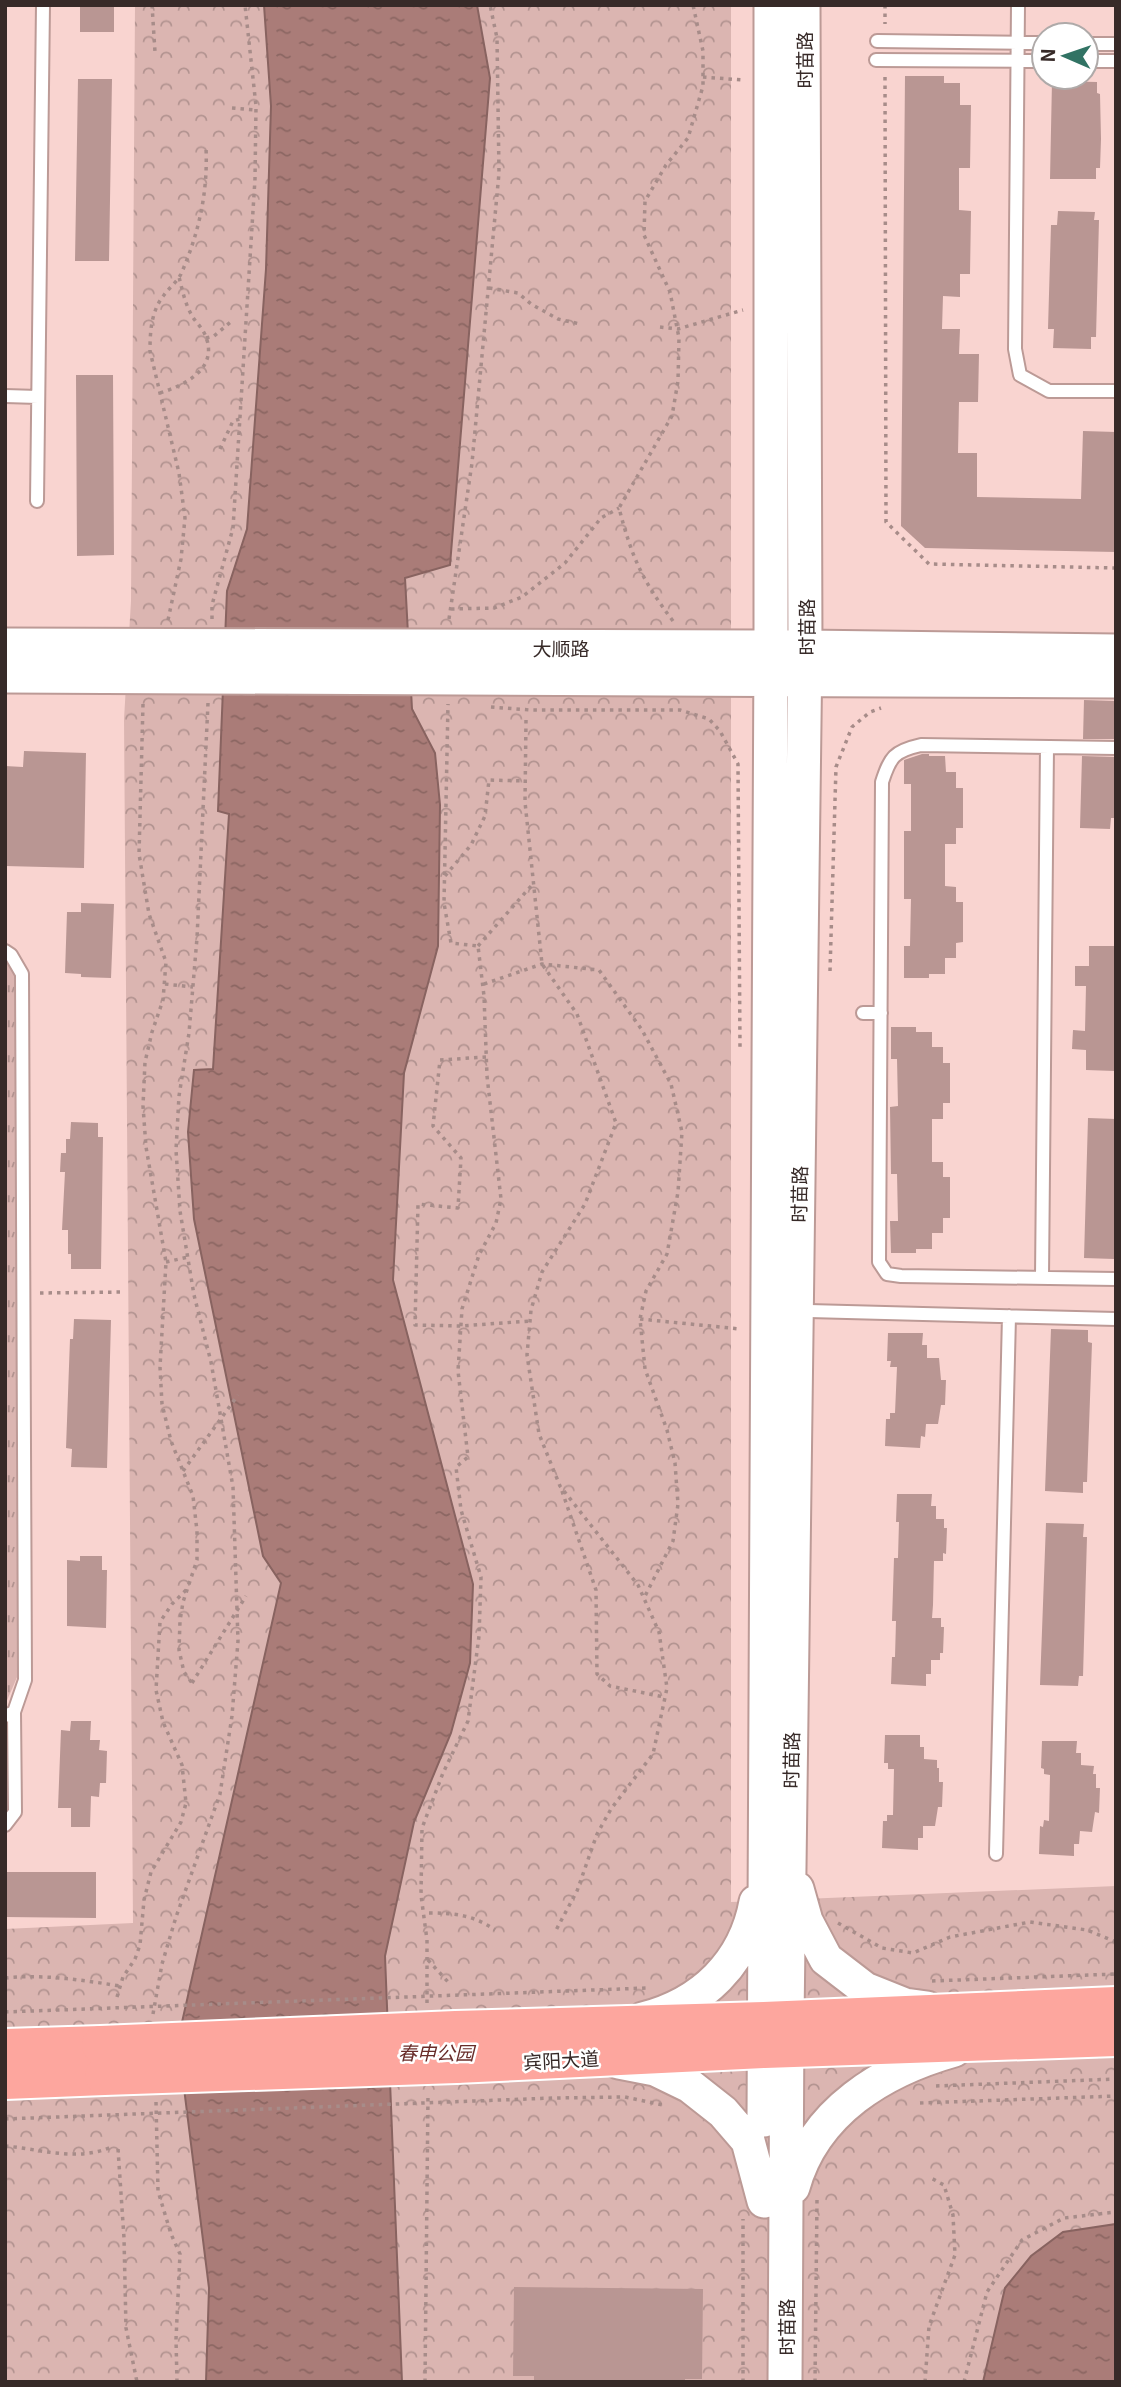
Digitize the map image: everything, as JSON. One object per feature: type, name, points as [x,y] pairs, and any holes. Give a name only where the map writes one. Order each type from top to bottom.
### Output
[{"type":"highway","name":"宾阳大道","points":[[974,2027],[1116,2006]]},
{"type":"highway","name":"宾阳大道","points":[[5,2048],[102,2060],[974,2027],[1116,2037]]},
{"type":"highway","name":"宾阳大道","points":[[5,2080],[102,2060]]},
{"type":"street","name":"时苗路","points":[[764,2382],[764,2207],[776,2034],[777,1852],[771,663],[771,5]]},
{"type":"street","name":"时苗路","points":[[777,1852],[805,648],[803,5]]},
{"type":"street","name":"大顺路","points":[[5,645],[213,632],[438,637],[771,663],[1116,681]]},
{"type":"street","name":"大顺路","points":[[5,676],[771,663],[805,648],[1116,651]]},
{"type":"street","points":[[777,1852],[806,1921],[826,1959],[864,1989],[974,2027]]},
{"type":"street","points":[[599,2041],[644,2019],[671,2011],[701,1994],[729,1966],[752,1925],[777,1852]]},
{"type":"street","points":[[764,2207],[797,2173],[814,2138],[842,2107],[876,2082],[974,2027]]},
{"type":"street","points":[[599,2041],[690,2086],[723,2112],[748,2141],[764,2207]]},
{"type":"street","name":"时苗路","points":[[764,2207],[785,2382]]},
{"type":"lane","points":[[37,501],[43,5]]},
{"type":"lane","points":[[1018,5],[1014,349],[1020,376],[1049,391],[1116,391]]},
{"type":"lane","points":[[881,37],[1030,42]]},
{"type":"lane","points":[[1116,44],[1116,62]]},
{"type":"lane","points":[[876,60],[1030,61]]},
{"type":"lane","points":[[5,396],[38,397]]},
{"type":"lane","points":[[1116,748],[921,745],[901,750],[889,761],[882,782],[879,1262],[887,1273],[901,1276],[1116,1279]]},
{"type":"lane","points":[[1042,1278],[1046,747]]},
{"type":"lane","points":[[5,951],[11,955],[22,974],[25,1680],[10,1714],[15,1812],[5,1825]]},
{"type":"lane","points":[[863,1013],[881,1013]]},
{"type":"lane","points":[[809,1311],[1116,1319]]},
{"type":"lane","points":[[996,1854],[1009,1316]]},
{"type":"path","points":[[152,5],[155,52]]},
{"type":"path","points":[[213,632],[212,606],[233,528],[255,179],[256,110],[245,5]]},
{"type":"path","points":[[438,637],[451,609],[472,463],[499,173],[497,38],[490,5]]},
{"type":"path","points":[[451,609],[494,608],[522,597],[565,563],[601,518],[619,508],[673,416],[678,381],[678,330],[670,292],[644,235],[645,201],[666,165],[688,138],[703,86],[703,51],[693,5]]},
{"type":"path","points":[[881,37],[885,5]]},
{"type":"path","points":[[886,75],[886,522],[929,564],[1116,568]]},
{"type":"path","points":[[703,77],[743,80]]},
{"type":"path","points":[[232,108],[256,110]]},
{"type":"path","points":[[166,629],[181,559],[185,518],[179,473],[150,351],[150,334],[154,314],[162,297],[179,277],[204,204],[206,148]]},
{"type":"path","points":[[160,394],[183,386],[199,373],[206,363],[206,338],[191,316],[179,277]]},
{"type":"path","points":[[489,288],[518,293],[531,304],[558,319],[580,324]]},
{"type":"path","points":[[660,327],[678,330],[743,310]]},
{"type":"path","points":[[206,338],[214,336],[233,320]]},
{"type":"path","points":[[220,450],[233,421],[240,419]]},
{"type":"path","points":[[619,508],[629,549],[648,588],[681,631]]},
{"type":"path","points":[[448,696],[444,903],[451,943],[478,946]]},
{"type":"path","points":[[138,699],[151,699]]},
{"type":"path","points":[[153,2018],[162,1964],[176,1917],[220,1794],[232,1716],[238,1641],[233,1487],[211,1362],[194,1295],[180,1211],[176,1150],[179,1096],[193,987],[206,701],[218,699]]},
{"type":"path","points":[[436,702],[450,704]]},
{"type":"path","points":[[143,704],[139,854],[149,914],[166,962],[163,1000],[145,1062],[143,1106],[146,1147],[166,1262],[160,1367],[162,1404],[171,1441],[193,1496],[197,1531],[197,1560],[180,1621],[179,1650],[184,1672],[192,1683],[246,1596]]},
{"type":"path","points":[[490,707],[530,710],[680,710],[709,719],[720,731],[738,764],[741,1054]]},
{"type":"path","points":[[829,979],[836,767],[852,727],[870,712],[882,708]]},
{"type":"path","points":[[526,720],[525,802],[542,964],[578,1014],[616,1123],[585,1204],[542,1272],[530,1321],[527,1356],[539,1434],[596,1590],[597,1674],[610,1686],[664,1697]]},
{"type":"path","points":[[445,876],[471,845],[485,816],[489,780],[525,781]]},
{"type":"path","points":[[425,2382],[442,2048],[427,1959],[421,1895],[422,1828],[443,1773],[468,1721],[479,1636],[481,1577],[461,1510],[456,1467],[468,1457],[458,1371],[462,1309],[480,1255],[496,1223],[501,1199],[478,946],[533,883]]},
{"type":"path","points":[[483,985],[542,964],[599,970],[642,1030],[671,1084],[682,1132],[678,1192],[667,1254],[646,1291],[639,1319],[645,1369],[667,1430],[675,1464],[678,1504],[673,1541],[644,1598]]},
{"type":"path","points":[[164,984],[193,987]]},
{"type":"path","points":[[486,1057],[440,1060],[433,1126],[461,1158],[458,1208],[418,1204],[415,1325],[461,1326],[530,1321]]},
{"type":"path","points":[[166,1262],[188,1257]]},
{"type":"path","points":[[23,1293],[122,1292]]},
{"type":"path","points":[[639,1319],[740,1329]]},
{"type":"path","points":[[183,1471],[238,1395]]},
{"type":"path","points":[[555,1932],[577,1891],[597,1835],[611,1809],[653,1754],[667,1688],[659,1632],[638,1585],[560,1486]]},
{"type":"path","points":[[117,1997],[123,1977],[135,1959],[140,1945],[144,1899],[151,1872],[181,1822],[186,1803],[182,1765],[163,1722],[156,1689],[160,1622],[172,1604],[187,1589]]},
{"type":"path","points":[[429,1913],[460,1913],[485,1922],[495,1930]]},
{"type":"path","points":[[833,1920],[883,1948],[913,1953],[950,1937],[1030,1922],[1087,1930],[1116,1941]]},
{"type":"path","points":[[427,1959],[449,1983]]},
{"type":"path","points":[[930,1981],[1116,1974]]},
{"type":"path","points":[[5,1978],[64,1978],[120,1986]]},
{"type":"path","points":[[5,2012],[654,1988]]},
{"type":"path","points":[[929,2086],[1116,2079]]},
{"type":"path","points":[[920,2103],[1116,2096]]},
{"type":"path","points":[[5,2119],[552,2098],[625,2097],[675,2107]]},
{"type":"path","points":[[156,2101],[158,2191],[180,2254],[177,2382]]},
{"type":"path","points":[[5,2146],[56,2154],[98,2152],[111,2147]]},
{"type":"path","points":[[118,2149],[126,2328],[137,2382]]},
{"type":"path","points":[[925,2382],[929,2326],[955,2255],[953,2216],[944,2185],[931,2178]]},
{"type":"path","points":[[815,2382],[818,2192]]},
{"type":"path","points":[[743,2382],[764,2207]]},
{"type":"path","points":[[964,2382],[987,2292],[1022,2240],[1064,2218],[1116,2212]]},
{"type":"green space","name":"春申公园","points":[[135,5],[731,5],[731,1902],[1116,1886],[1116,2382],[5,2382],[5,1929],[133,1923],[124,719],[131,601]]},
{"type":"green space","points":[[5,960],[17,978],[18,1675],[5,1705]]},
{"type":"water","points":[[264,5],[477,5],[490,78],[450,565],[405,578],[412,709],[435,753],[440,805],[438,946],[404,1073],[393,1280],[473,1584],[470,1663],[451,1733],[414,1822],[385,1956],[402,2382],[206,2382],[209,2288],[178,2040],[281,1583],[263,1556],[194,1219],[188,1132],[194,1070],[213,1069],[229,814],[218,811],[227,591],[247,529],[266,269],[271,106]]},
{"type":"water","points":[[1116,2224],[1116,2382],[983,2382],[1005,2288],[1031,2256],[1063,2232]]},
{"type":"building","points":[[80,5],[114,5],[114,32],[80,32]]},
{"type":"building","points":[[905,76],[944,76],[944,83],[960,83],[960,105],[971,105],[970,168],[959,168],[959,210],[971,211],[970,274],[960,274],[960,297],[943,296],[942,329],[960,329],[959,354],[979,354],[978,402],[959,402],[958,453],[977,453],[977,497],[1081,499],[1083,431],[1116,432],[1116,552],[925,548],[901,526]]},
{"type":"building","points":[[78,79],[112,79],[109,261],[75,261]]},
{"type":"building","points":[[1052,91],[1097,91],[1100,94],[1101,139],[1100,168],[1096,168],[1096,179],[1050,179]]},
{"type":"building","points":[[1058,211],[1095,212],[1094,220],[1099,220],[1096,337],[1091,337],[1091,349],[1053,348],[1054,329],[1048,329],[1051,225],[1057,225]]},
{"type":"building","points":[[76,375],[113,375],[114,555],[77,556]]},
{"type":"building","points":[[1084,700],[1116,701],[1116,739],[1083,739]]},
{"type":"building","points":[[24,751],[86,753],[84,868],[5,866],[5,766],[23,767]]},
{"type":"building","points":[[922,754],[945,756],[946,772],[956,772],[956,788],[963,788],[963,828],[956,828],[956,844],[945,844],[945,886],[956,887],[956,902],[963,902],[963,942],[956,943],[956,958],[945,958],[945,974],[929,974],[929,978],[904,978],[904,946],[910,946],[911,899],[904,899],[904,831],[911,831],[911,784],[904,784],[904,760]]},
{"type":"building","points":[[1082,756],[1116,757],[1116,818],[1111,818],[1110,829],[1080,828]]},
{"type":"building","points":[[81,903],[114,904],[111,978],[81,977],[81,974],[65,973],[67,912],[81,912]]},
{"type":"building","points":[[1089,946],[1116,946],[1115,1071],[1086,1070],[1086,1050],[1072,1049],[1073,1030],[1085,1031],[1086,986],[1075,986],[1075,966],[1089,966]]},
{"type":"building","points":[[891,1027],[916,1027],[916,1032],[932,1032],[932,1047],[943,1047],[943,1063],[950,1063],[950,1103],[943,1103],[943,1119],[932,1119],[932,1162],[943,1162],[943,1177],[950,1177],[950,1218],[943,1218],[943,1233],[932,1233],[932,1249],[916,1249],[916,1253],[891,1253],[890,1221],[898,1221],[897,1174],[891,1174],[890,1107],[898,1106],[897,1059],[891,1059]]},
{"type":"building","points":[[1088,1118],[1116,1119],[1114,1259],[1084,1258]]},
{"type":"building","points":[[71,1122],[98,1123],[98,1137],[103,1137],[101,1269],[71,1269],[68,1230],[62,1230],[65,1172],[60,1172],[61,1153],[66,1153],[66,1139],[70,1139]]},
{"type":"building","points":[[74,1319],[111,1320],[107,1468],[71,1467],[72,1449],[66,1448],[70,1339],[73,1339]]},
{"type":"building","points":[[1051,1329],[1088,1330],[1088,1342],[1092,1343],[1087,1482],[1083,1482],[1083,1493],[1045,1491]]},
{"type":"building","points":[[888,1333],[923,1333],[922,1345],[927,1345],[927,1358],[939,1358],[941,1380],[946,1380],[945,1405],[941,1405],[938,1424],[926,1424],[925,1437],[921,1436],[920,1448],[885,1446],[886,1419],[890,1419],[890,1413],[895,1413],[897,1367],[890,1367],[891,1361],[887,1361]]},
{"type":"building","points":[[897,1494],[932,1494],[931,1506],[936,1506],[936,1519],[944,1519],[944,1528],[947,1528],[946,1554],[943,1553],[943,1561],[934,1561],[932,1618],[941,1618],[941,1627],[944,1627],[943,1653],[940,1653],[940,1660],[931,1660],[931,1674],[926,1674],[926,1686],[891,1684],[892,1657],[895,1657],[896,1621],[892,1621],[894,1558],[898,1558]]},
{"type":"building","points":[[1046,1523],[1084,1524],[1083,1537],[1087,1537],[1083,1676],[1079,1676],[1078,1686],[1040,1685]]},
{"type":"building","points":[[80,1556],[102,1556],[102,1570],[107,1570],[106,1628],[67,1626],[67,1560],[80,1561]]},
{"type":"building","points":[[71,1721],[91,1721],[90,1740],[100,1740],[99,1750],[107,1751],[106,1783],[100,1783],[99,1797],[91,1796],[90,1827],[71,1827],[71,1808],[58,1808],[61,1730],[70,1731]]},
{"type":"building","points":[[885,1735],[920,1735],[924,1759],[937,1760],[939,1782],[943,1782],[942,1807],[938,1807],[935,1826],[923,1826],[923,1838],[918,1838],[918,1850],[882,1848],[883,1821],[887,1821],[887,1815],[893,1815],[894,1769],[888,1769],[888,1763],[884,1763]]},
{"type":"building","points":[[1042,1741],[1077,1741],[1076,1753],[1081,1753],[1081,1765],[1094,1766],[1096,1788],[1100,1788],[1099,1813],[1095,1812],[1092,1832],[1080,1831],[1079,1844],[1074,1844],[1074,1856],[1039,1854],[1040,1826],[1043,1827],[1044,1820],[1049,1821],[1050,1775],[1044,1774],[1044,1769],[1041,1768]]},
{"type":"building","points":[[5,1872],[96,1872],[96,1918],[5,1917]]},
{"type":"building","points":[[514,2287],[703,2289],[702,2379],[685,2379],[685,2382],[534,2382],[534,2376],[513,2376]]}]
